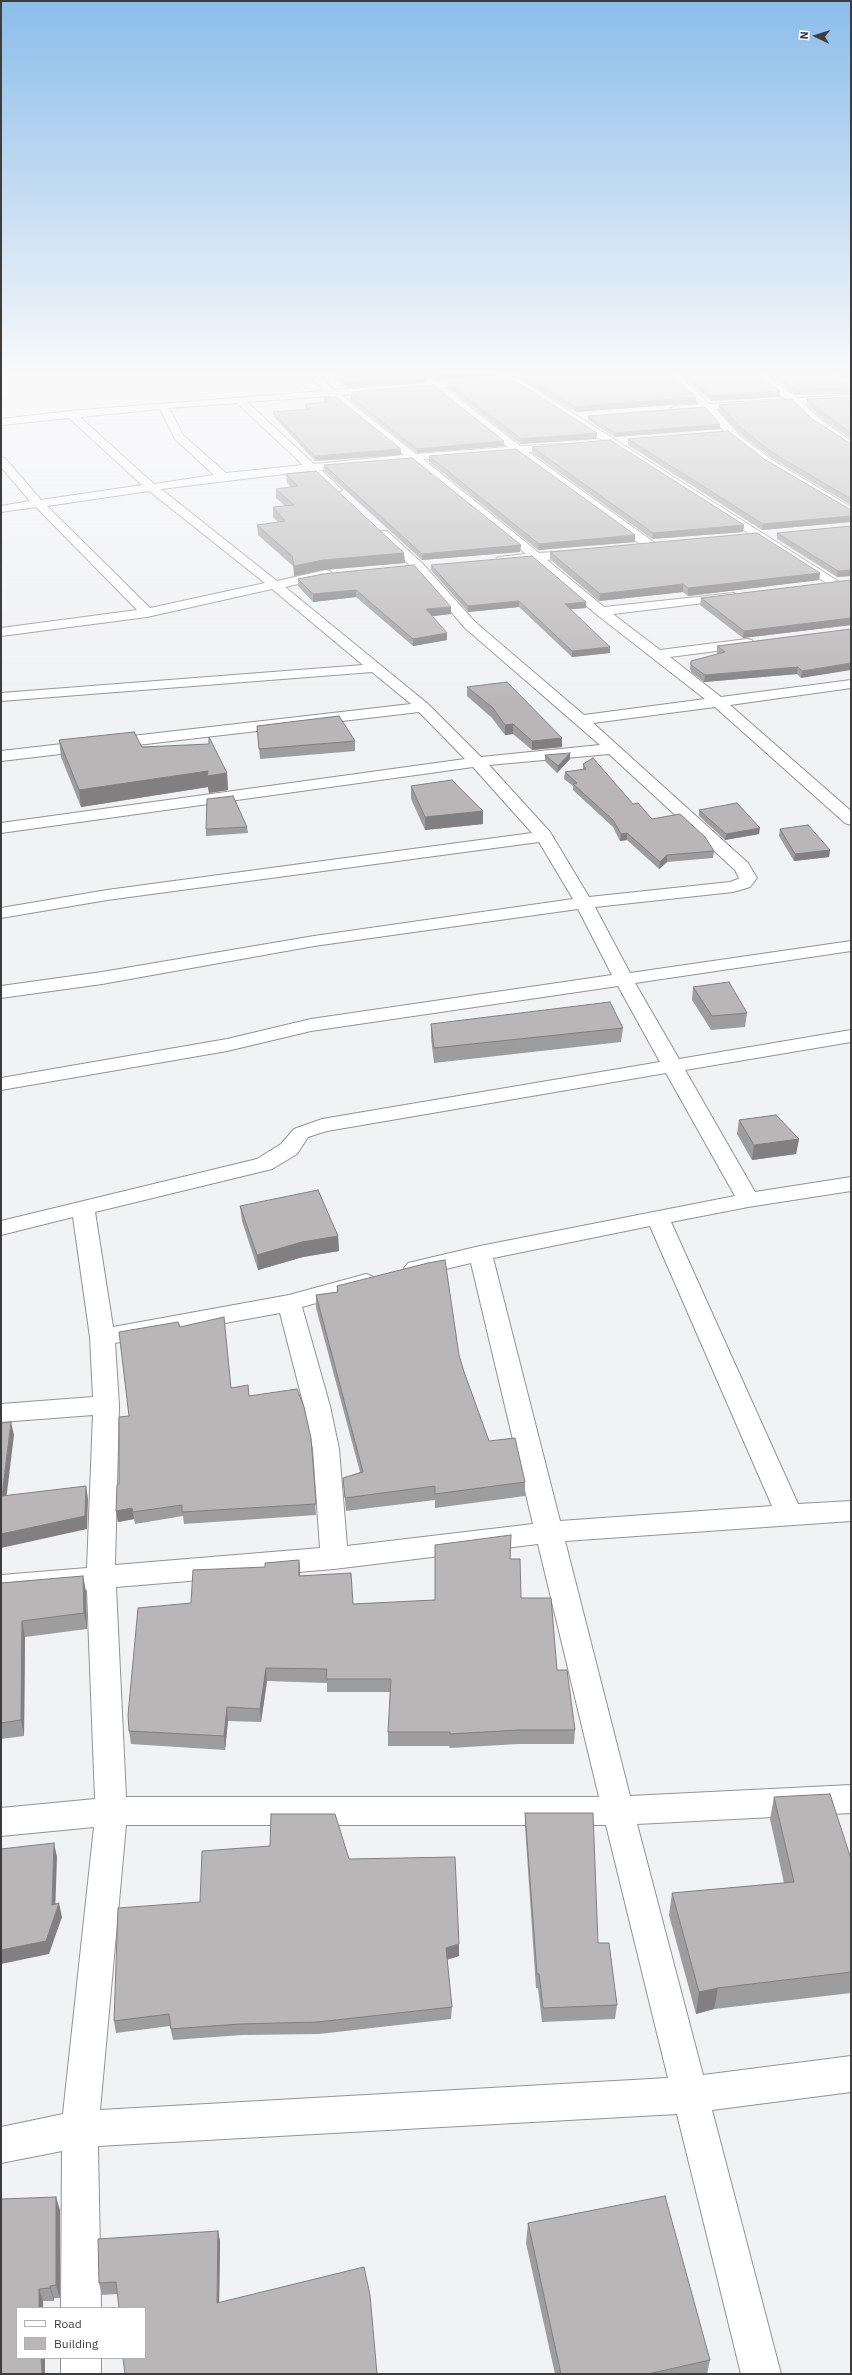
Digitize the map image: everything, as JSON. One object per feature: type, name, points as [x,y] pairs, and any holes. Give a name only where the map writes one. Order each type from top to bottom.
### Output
[{"type":"street","points":[[22,484],[38,503],[147,613]]},
{"type":"street","points":[[147,484],[276,586],[423,707],[477,762],[544,836],[584,904],[624,980],[748,1200]]},
{"type":"street","points":[[1,509],[174,484]]},
{"type":"street","points":[[328,484],[344,498]]},
{"type":"street","points":[[446,484],[601,611],[717,701],[851,820]]},
{"type":"street","points":[[565,484],[651,546]]},
{"type":"street","points":[[679,484],[835,583]]},
{"type":"street","points":[[804,484],[851,512]]},
{"type":"street","points":[[1,992],[102,978],[314,941],[584,904],[733,887],[744,883],[748,878],[742,867],[581,720],[470,625],[419,567],[373,525]]},
{"type":"street","points":[[738,538],[784,534]]},
{"type":"street","points":[[636,548],[667,545]]},
{"type":"street","points":[[489,561],[590,552]]},
{"type":"street","points":[[404,567],[434,565]]},
{"type":"street","points":[[3,630],[147,613],[338,573]]},
{"type":"street","points":[[812,586],[851,581]]},
{"type":"street","points":[[601,611],[742,594]]},
{"type":"street","points":[[657,655],[758,642]]},
{"type":"street","points":[[1,697],[376,668]]},
{"type":"street","points":[[581,720],[717,701],[848,687]]},
{"type":"street","points":[[1,756],[423,707]]},
{"type":"street","points":[[1,828],[477,762],[611,748]]},
{"type":"street","points":[[1,912],[544,836]]},
{"type":"street","points":[[1,1084],[227,1045],[311,1025],[851,946]]},
{"type":"street","points":[[1,1228],[264,1164],[289,1149],[301,1133],[322,1125],[672,1064],[851,1036]]},
{"type":"street","points":[[102,1337],[289,1303],[480,1253],[748,1200],[851,1184]]},
{"type":"street","points":[[81,2307],[80,2129],[111,1811],[101,1576],[106,1404],[102,1337],[83,1209]]},
{"type":"street","points":[[658,1218],[789,1515]]},
{"type":"street","points":[[480,1253],[618,1811],[761,2374]]},
{"type":"street","points":[[289,1303],[317,1406],[326,1449],[334,1558]]},
{"type":"street","points":[[1,1413],[106,1404]]},
{"type":"street","points":[[1,1586],[101,1576],[334,1558],[550,1532],[851,1511]]},
{"type":"street","points":[[1,1822],[111,1811],[618,1811],[851,1798]]},
{"type":"street","points":[[1,2145],[80,2129],[691,2095],[851,2074]]},
{"type":"street","points":[[81,2359],[81,2374]]},
{"type":"building","points":[[296,484],[330,484],[404,553],[323,560],[294,566],[292,556],[257,525],[285,521],[273,507],[294,505],[276,489],[298,486]]},
{"type":"building","points":[[345,484],[444,484],[521,545],[422,554]]},
{"type":"building","points":[[464,484],[564,484],[635,535],[539,544]]},
{"type":"building","points":[[584,484],[679,484],[744,525],[653,533]]},
{"type":"building","points":[[699,484],[806,484],[851,510],[851,516],[763,524]]},
{"type":"building","points":[[825,484],[851,484],[851,499]]},
{"type":"building","points":[[851,526],[851,570],[838,571],[777,533]]},
{"type":"building","points":[[757,533],[820,573],[688,588],[683,584],[600,594],[550,552]]},
{"type":"building","points":[[532,556],[586,602],[565,604],[610,647],[572,651],[519,601],[468,606],[431,565]]},
{"type":"building","points":[[414,565],[451,607],[426,609],[447,633],[413,639],[356,590],[313,594],[298,579],[323,574]]},
{"type":"building","points":[[851,580],[851,618],[744,631],[701,598]]},
{"type":"building","points":[[851,629],[851,663],[802,671],[798,667],[705,675],[691,665],[691,661],[725,652],[717,646]]},
{"type":"building","points":[[507,682],[562,738],[532,741],[513,724],[505,725],[493,708],[467,687]]},
{"type":"building","points":[[339,716],[355,741],[259,749],[257,726]]},
{"type":"building","points":[[134,732],[142,747],[209,744],[209,737],[227,773],[207,776],[208,771],[79,790],[59,740]]},
{"type":"building","points":[[570,753],[558,766],[545,755]]},
{"type":"building","points":[[593,758],[633,804],[638,803],[652,819],[680,814],[705,837],[714,851],[667,855],[660,862],[627,833],[621,834],[613,820],[573,784],[577,783],[565,772],[586,769],[583,764]]},
{"type":"building","points":[[452,780],[483,811],[425,817],[411,786]]},
{"type":"building","points":[[233,796],[247,827],[206,829],[207,799]]},
{"type":"building","points":[[737,803],[760,828],[726,834],[699,810]]},
{"type":"building","points":[[808,825],[830,850],[795,854],[780,829]]},
{"type":"building","points":[[729,982],[747,1013],[712,1016],[693,987]]},
{"type":"building","points":[[610,1002],[623,1028],[434,1048],[431,1024]]},
{"type":"building","points":[[776,1115],[799,1139],[754,1145],[739,1120]]},
{"type":"building","points":[[318,1190],[338,1236],[302,1242],[257,1255],[240,1206]]},
{"type":"building","points":[[445,1260],[459,1355],[464,1372],[489,1441],[515,1438],[525,1482],[435,1494],[435,1486],[345,1498],[343,1478],[363,1472],[316,1295],[338,1292],[337,1286]]},
{"type":"building","points":[[224,1317],[231,1388],[248,1385],[249,1396],[297,1389],[304,1407],[311,1438],[316,1504],[182,1512],[182,1505],[133,1512],[132,1508],[116,1511],[117,1485],[119,1484],[119,1417],[129,1416],[119,1332],[178,1322],[180,1327]]},
{"type":"building","points":[[11,1422],[2,1496],[86,1486],[85,1516],[1,1534],[1,1423]]},
{"type":"building","points":[[511,1535],[510,1559],[520,1559],[521,1598],[551,1598],[557,1670],[567,1670],[575,1730],[519,1730],[450,1734],[450,1732],[388,1732],[391,1679],[326,1679],[327,1669],[266,1668],[260,1709],[227,1707],[224,1736],[129,1731],[128,1715],[138,1608],[191,1603],[193,1570],[265,1567],[265,1563],[299,1560],[299,1576],[351,1573],[353,1604],[435,1600],[435,1545]]},
{"type":"building","points":[[83,1576],[84,1613],[22,1621],[21,1720],[1,1723],[1,1583]]},
{"type":"building","points":[[830,1794],[851,1859],[851,1972],[718,1988],[699,1992],[672,1893],[794,1882],[774,1797]]},
{"type":"building","points":[[525,1813],[593,1813],[598,1943],[609,1943],[617,2005],[543,2008],[539,1974],[537,1974]]},
{"type":"building","points":[[271,1814],[335,1814],[349,1859],[455,1857],[459,1944],[446,1948],[452,2007],[318,2022],[240,2024],[171,2029],[169,2014],[114,2021],[118,1908],[200,1902],[202,1851],[270,1846]]},
{"type":"building","points":[[54,1843],[52,1905],[59,1903],[46,1941],[1,1950],[1,1849]]},
{"type":"building","points":[[665,2196],[710,2360],[648,2374],[561,2374],[528,2223]]},
{"type":"building","points":[[56,2197],[56,2285],[50,2286],[50,2288],[39,2289],[39,2307],[16,2307],[16,2359],[41,2359],[42,2374],[1,2374],[1,2199]]},
{"type":"building","points":[[218,2231],[217,2303],[364,2267],[370,2295],[377,2374],[125,2374],[123,2359],[146,2359],[146,2307],[119,2307],[116,2282],[99,2283],[98,2239]]}]
